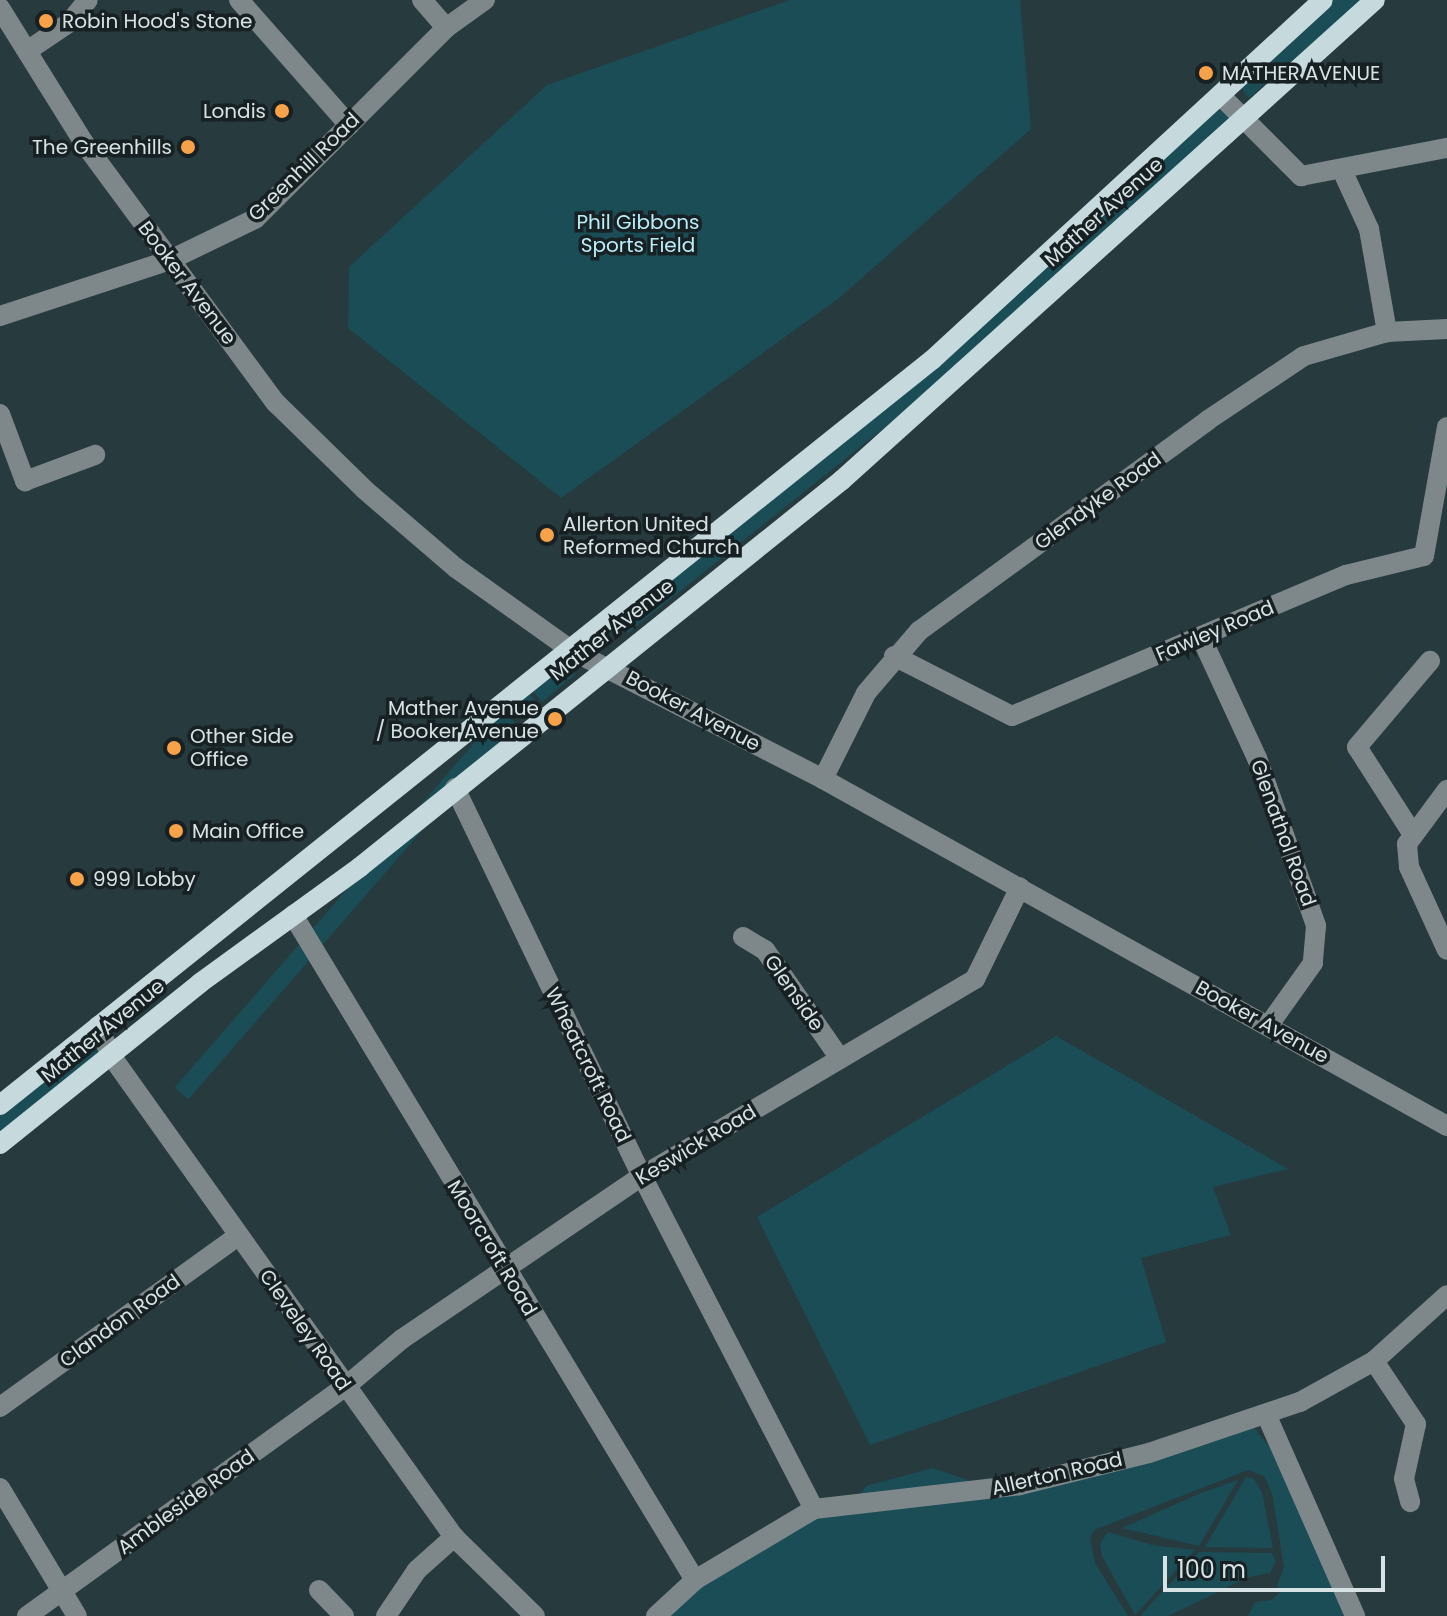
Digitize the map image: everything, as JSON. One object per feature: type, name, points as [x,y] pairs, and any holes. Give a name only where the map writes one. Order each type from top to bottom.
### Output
[{"type":"main road","name":"Mather Avenue","points":[[0,1105],[932,360],[1323,0]]},
{"type":"main road","name":"Mather Avenue","points":[[0,1144],[112,1057],[200,983],[293,915],[842,480],[1375,0]]},
{"type":"street","points":[[27,51],[70,22],[88,0]]},
{"type":"street","points":[[239,0],[349,125]]},
{"type":"street","points":[[422,0],[446,28]]},
{"type":"street","name":"Greenhill Road","points":[[0,316],[170,260],[255,219],[446,28],[485,0]]},
{"type":"street","name":"Booker Avenue","points":[[0,8],[84,143],[276,403],[343,469],[456,568],[571,650],[606,665],[823,779],[1447,1126]]},
{"type":"street","points":[[1220,95],[1301,176],[1447,148]]},
{"type":"street","points":[[1342,170],[1369,229],[1387,332]]},
{"type":"street","name":"Glendyke Road","points":[[823,779],[866,693],[894,656],[919,631],[1208,420],[1304,356],[1387,332],[1447,329]]},
{"type":"street","points":[[0,414],[25,481],[95,455]]},
{"type":"street","name":"Fawley Road","points":[[894,656],[1012,716],[1346,575],[1424,556],[1447,427]]},
{"type":"street","name":"Glenathol Road","points":[[1201,637],[1257,758],[1316,926],[1313,963],[1268,1026]]},
{"type":"street","points":[[1412,833],[1357,747],[1430,661]]},
{"type":"street","name":"Wheatcroft Road","points":[[455,788],[642,1176],[814,1509]]},
{"type":"street","points":[[1447,790],[1412,833],[1409,867],[1447,950]]},
{"type":"street","name":"Keswick Road","points":[[345,1387],[402,1339],[642,1176],[718,1136],[838,1056],[975,979],[1020,887]]},
{"type":"street","name":"Moorcroft Road","points":[[293,915],[695,1580]]},
{"type":"street","name":"Glenside","points":[[743,937],[765,950],[838,1056]]},
{"type":"street","name":"Cleveley Road","points":[[98,1026],[112,1057],[454,1537],[535,1616]]},
{"type":"street","name":"Clandon Road","points":[[0,1407],[239,1235]]},
{"type":"street","name":"Allerton Road","points":[[656,1616],[695,1580],[814,1509],[922,1500],[1020,1485],[1149,1453],[1300,1402],[1374,1361],[1447,1295]]},
{"type":"street","points":[[1374,1361],[1416,1424],[1404,1479],[1410,1502]]},
{"type":"street","name":"Ambleside Road","points":[[27,1616],[345,1387]]},
{"type":"street","points":[[1266,1414],[1355,1616]]},
{"type":"street","points":[[0,1488],[77,1616]]},
{"type":"street","points":[[386,1616],[417,1570],[454,1537]]},
{"type":"street","points":[[319,1590],[344,1616]]},
{"type":"green space","name":"Phil Gibbons Sports Field","points":[[790,0],[1020,0],[1031,129],[838,299],[561,498],[348,328],[349,267],[547,85]]},
{"type":"green space","points":[[1334,0],[1362,0],[1249,98],[1239,86]]},
{"type":"green space","points":[[1220,103],[1232,116],[910,407],[628,633],[610,623]]},
{"type":"green space","points":[[559,663],[576,674],[542,702],[529,687]]},
{"type":"green space","points":[[527,690],[538,704],[521,718],[505,708]]},
{"type":"green space","points":[[502,711],[516,723],[188,1099],[175,1088]]},
{"type":"green space","points":[[96,1035],[105,1051],[0,1135],[0,1111]]},
{"type":"green space","points":[[1056,1036],[1288,1169],[1213,1187],[1231,1235],[1141,1258],[1166,1342],[870,1445],[757,1217]]},
{"type":"green space","points":[[1253,1426],[1278,1458],[1344,1616],[1248,1616],[1255,1602],[1272,1600],[1280,1592],[1277,1585],[1284,1567],[1272,1493],[1264,1476],[1248,1470],[1094,1530],[1090,1538],[1095,1563],[1128,1616],[656,1616],[814,1509],[851,1506],[866,1486],[933,1468],[968,1480],[962,1493],[1053,1486]]},
{"type":"green space","points":[[1246,1477],[1254,1479],[1262,1492],[1273,1548],[1205,1547]]},
{"type":"green space","points":[[1238,1480],[1199,1546],[1122,1528],[1201,1493]]},
{"type":"green space","points":[[1108,1532],[1152,1545],[1195,1550],[1135,1615],[1102,1556],[1100,1544]]},
{"type":"green space","points":[[1199,1552],[1272,1553],[1276,1561],[1270,1573],[1249,1577],[1168,1616],[1140,1616]]},
{"type":"place","name":"Robin Hood's Stone","points":[[46,21]]},
{"type":"place","name":"MATHER AVENUE","points":[[1206,73]]},
{"type":"place","name":"Londis","points":[[282,111]]},
{"type":"place","name":"The Greenhills","points":[[188,147]]},
{"type":"place","name":"Allerton United Reformed Church","points":[[547,535]]},
{"type":"place","name":"Mather Avenue / Booker Avenue","points":[[555,719]]},
{"type":"place","name":"Other Side Office","points":[[174,748]]},
{"type":"place","name":"Main Office","points":[[176,831]]},
{"type":"place","name":"999 Lobby","points":[[77,879]]}]
